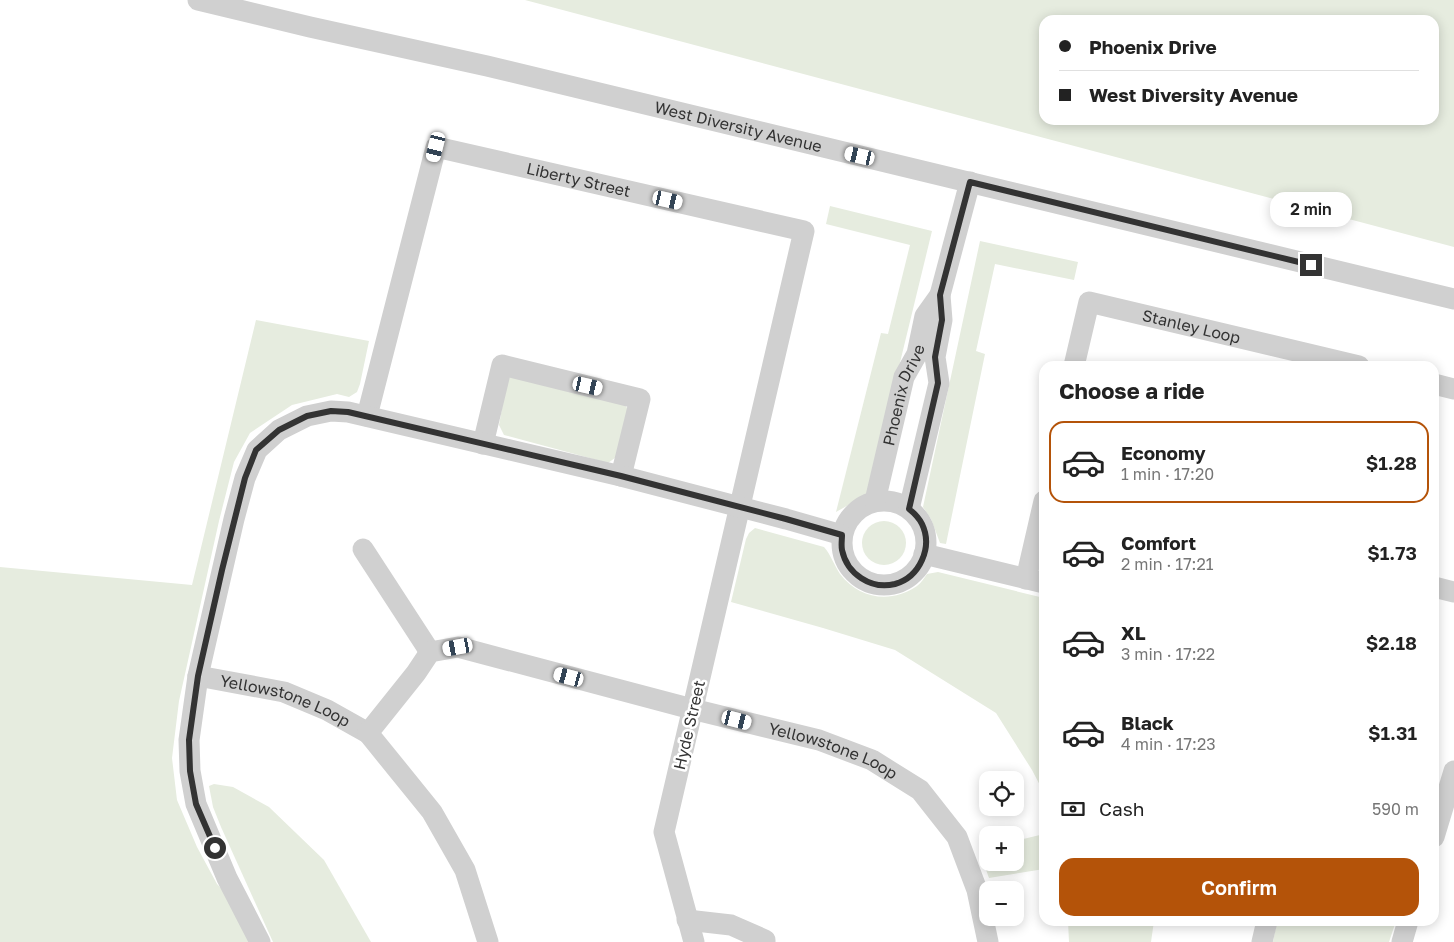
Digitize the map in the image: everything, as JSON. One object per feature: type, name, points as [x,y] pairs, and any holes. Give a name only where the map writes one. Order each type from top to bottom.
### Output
[{"type":"street","name":"West Diversity Avenue","points":[[198,0],[487,66],[1454,298]]},
{"type":"street","name":"Liberty Street","points":[[367,416],[436,147],[804,231],[739,506]]},
{"type":"street","name":"Phoenix Drive","points":[[909,509],[938,383],[935,357],[942,320],[940,295],[970,182]]},
{"type":"street","name":"Phoenix Drive","points":[[875,501],[904,377],[917,354],[925,316],[940,295]]},
{"type":"street","name":"Stanley Loop","points":[[1075,361],[1089,302],[1338,361]]},
{"type":"street","points":[[483,444],[502,365],[511,367],[640,399],[621,476]]},
{"type":"street","points":[[1439,385],[1454,389]]},
{"type":"street","points":[[260,942],[227,878],[196,804],[190,771],[189,740],[198,676],[245,478],[256,450],[279,430],[307,416],[331,411],[348,412],[621,476],[842,535]]},
{"type":"street","points":[[887,500],[899,503],[909,509],[922,524],[925,534],[924,554],[918,567],[908,578],[895,584],[881,585],[867,582],[855,574],[846,563],[842,549],[842,535],[846,522],[854,512],[865,504],[887,500]]},
{"type":"street","name":"Hyde Street","points":[[694,942],[664,832],[739,506]]},
{"type":"street","points":[[924,554],[1035,581],[1039,545]]},
{"type":"street","points":[[363,549],[430,652]]},
{"type":"street","points":[[1439,588],[1454,592]]},
{"type":"street","name":"Yellowstone Loop","points":[[368,733],[416,673],[430,652],[458,647],[692,709],[818,740],[872,760],[920,790],[956,837],[977,890],[988,942]]},
{"type":"street","name":"Yellowstone Loop","points":[[198,676],[284,692],[327,710],[368,733],[432,812],[465,870],[488,942]]},
{"type":"street","points":[[1439,805],[1454,771]]},
{"type":"street","points":[[687,920],[731,925],[765,940],[765,942]]},
{"type":"street","points":[[1262,942],[1266,926]]},
{"type":"street","points":[[1402,942],[1407,926]]},
{"type":"shaded area","points":[[525,0],[1454,0],[1454,247]]},
{"type":"shaded area","points":[[830,206],[932,231],[868,494],[836,512],[881,333],[888,334],[910,245],[826,224]]},
{"type":"shaded area","points":[[980,241],[1078,262],[1074,280],[995,264],[976,351],[985,354],[946,544],[940,543],[931,519],[923,507]]},
{"type":"shaded area","points":[[256,320],[369,341],[357,392],[349,397],[337,394],[292,405],[250,433],[234,462],[179,701],[172,758],[177,800],[197,847],[217,884],[223,890],[249,942],[0,942],[0,567],[192,585]]},
{"type":"shaded area","points":[[514,374],[622,402],[629,410],[619,455],[608,463],[504,435],[499,425],[507,380]]},
{"type":"shaded area","points":[[880,521],[888,521],[900,527],[906,543],[900,559],[888,565],[880,565],[868,559],[862,547],[862,539],[868,527]]},
{"type":"shaded area","points":[[755,528],[824,547],[840,574],[856,589],[866,594],[886,597],[907,592],[918,585],[927,574],[938,572],[1039,597],[1039,783],[996,713],[895,650],[731,602],[749,533]]},
{"type":"shaded area","points":[[214,784],[233,787],[269,807],[324,860],[371,942],[273,942],[213,807],[209,786]]},
{"type":"shaded area","points":[[1039,835],[1039,870],[989,878],[986,871],[1024,871],[1024,839]]},
{"type":"shaded area","points":[[1068,926],[1153,926],[1151,942],[1069,942]]},
{"type":"shaded area","points":[[1276,926],[1394,926],[1389,942],[1273,942]]},
{"type":"route","points":[[215,848],[196,804],[190,771],[189,740],[198,676],[245,478],[256,450],[279,430],[307,416],[331,411],[348,412],[621,476],[826,529],[842,535],[842,549],[846,563],[855,574],[867,582],[881,585],[895,584],[908,578],[918,567],[926,544],[922,524],[909,509],[938,383],[935,357],[942,320],[940,295],[970,182],[1311,265]]}]
